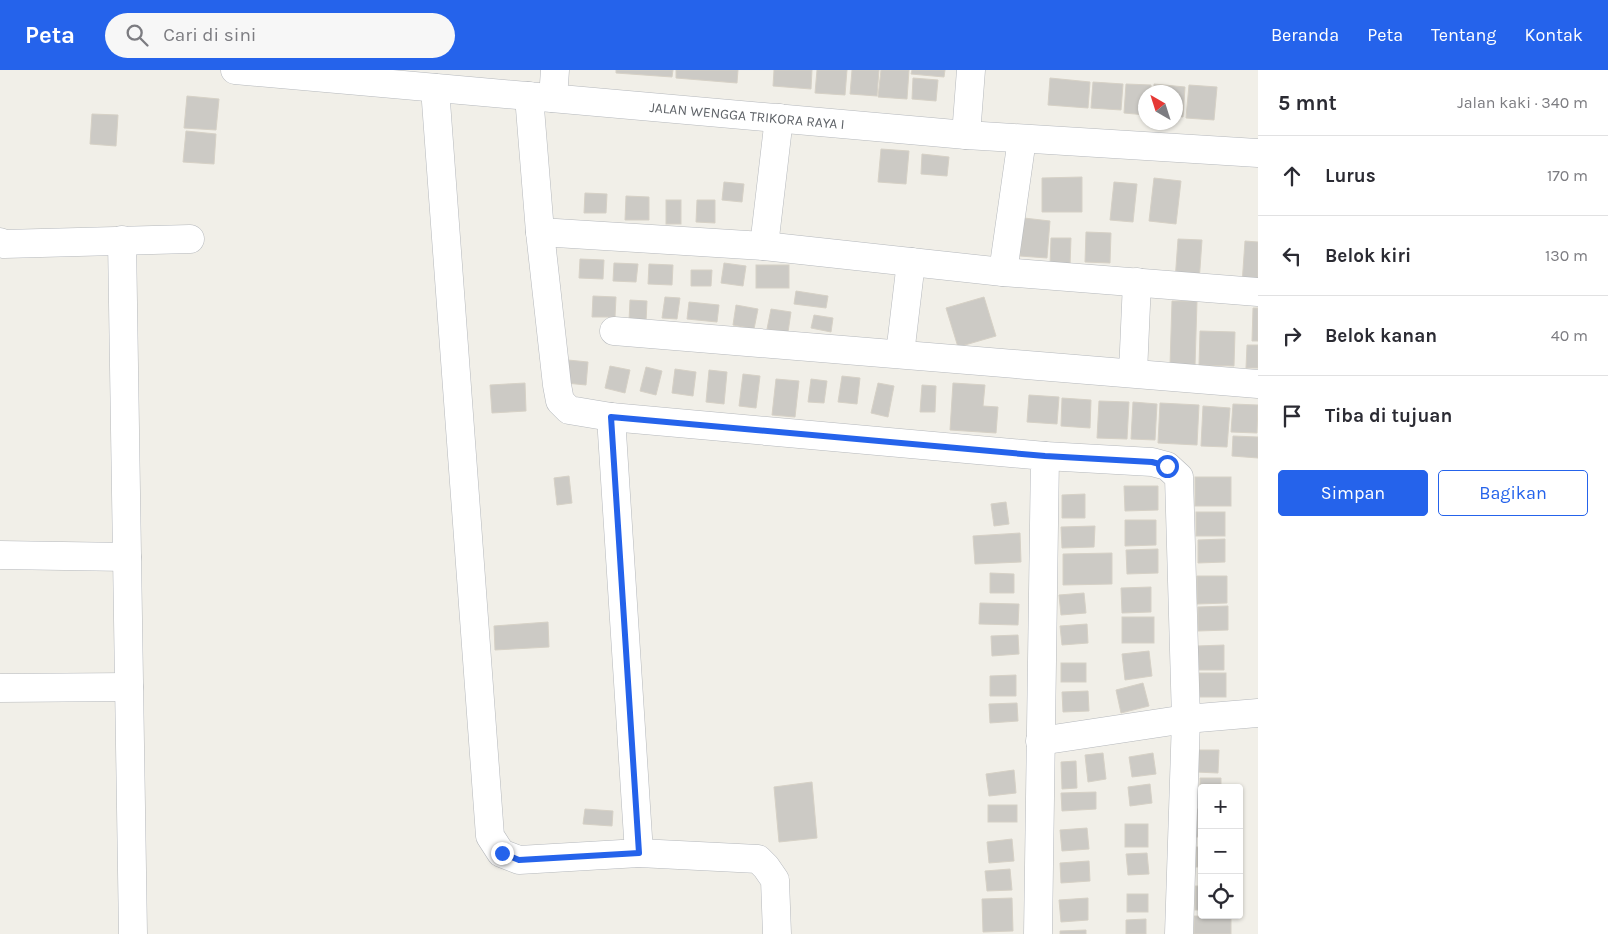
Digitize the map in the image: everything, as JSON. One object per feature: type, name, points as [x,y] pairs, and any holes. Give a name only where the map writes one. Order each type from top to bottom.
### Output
[{"type":"street","name":"JALAN WENGGA TRIKORA RAYA I","points":[[235,70],[276,72],[966,135],[1258,153]]},
{"type":"street","points":[[555,70],[541,97],[540,232],[557,385],[560,401],[569,410],[611,417],[1045,456],[1152,462],[1167,466],[1179,477],[1186,719],[1179,934]]},
{"type":"street","points":[[966,135],[971,70]]},
{"type":"street","points":[[435,88],[490,836],[502,853],[519,860],[639,853],[758,859],[775,880],[777,934]]},
{"type":"street","points":[[764,246],[778,118]]},
{"type":"street","points":[[1003,272],[1022,139]]},
{"type":"street","points":[[540,232],[764,246],[1003,272],[1258,292]]},
{"type":"street","points":[[0,242],[4,244],[190,238]]},
{"type":"street","points":[[122,240],[133,934]]},
{"type":"street","points":[[900,354],[911,262]]},
{"type":"street","points":[[1133,373],[1137,282]]},
{"type":"street","points":[[614,331],[1258,384]]},
{"type":"street","points":[[611,417],[639,853]]},
{"type":"street","points":[[1038,934],[1045,456]]},
{"type":"street","points":[[0,555],[127,557]]},
{"type":"street","points":[[0,688],[129,687]]},
{"type":"street","points":[[1040,741],[1186,719],[1258,714]]},
{"type":"building","points":[[616,70],[673,70],[672,77],[616,73]]},
{"type":"building","points":[[676,70],[738,70],[737,83],[676,78]]},
{"type":"building","points":[[774,70],[812,70],[811,89],[773,86]]},
{"type":"building","points":[[817,70],[847,70],[845,95],[815,93]]},
{"type":"building","points":[[852,70],[879,70],[877,96],[850,94]]},
{"type":"building","points":[[881,70],[909,70],[907,99],[878,97]]},
{"type":"building","points":[[912,70],[945,70],[944,77],[911,74]]},
{"type":"building","points":[[913,78],[938,80],[936,101],[912,99]]},
{"type":"building","points":[[1050,78],[1090,82],[1088,108],[1048,105]]},
{"type":"building","points":[[1093,82],[1123,84],[1121,110],[1091,108]]},
{"type":"building","points":[[1126,84],[1151,85],[1138,85],[1138,114],[1124,113]]},
{"type":"building","points":[[1189,85],[1217,87],[1214,120],[1186,118]]},
{"type":"building","points":[[1183,87],[1185,87],[1183,117]]},
{"type":"building","points":[[187,96],[219,99],[216,130],[184,128]]},
{"type":"building","points":[[92,114],[118,115],[116,146],[90,144]]},
{"type":"building","points":[[186,131],[216,134],[214,164],[183,162]]},
{"type":"building","points":[[881,149],[909,151],[906,184],[878,182]]},
{"type":"building","points":[[922,154],[949,157],[947,176],[921,174]]},
{"type":"building","points":[[1082,177],[1082,212],[1042,212],[1042,178]]},
{"type":"building","points":[[1154,178],[1181,181],[1176,224],[1149,221]]},
{"type":"building","points":[[724,182],[744,184],[742,202],[722,200]]},
{"type":"building","points":[[1114,182],[1137,184],[1133,222],[1110,220]]},
{"type":"building","points":[[585,193],[607,194],[606,213],[584,213]]},
{"type":"building","points":[[626,196],[649,197],[649,220],[625,220]]},
{"type":"building","points":[[666,200],[681,200],[681,224],[666,224]]},
{"type":"building","points":[[697,200],[715,200],[715,223],[696,222]]},
{"type":"building","points":[[1024,218],[1050,221],[1047,258],[1020,256]]},
{"type":"building","points":[[1086,232],[1111,233],[1110,263],[1085,262]]},
{"type":"building","points":[[1051,238],[1071,238],[1070,266],[1050,265]]},
{"type":"building","points":[[1178,239],[1202,240],[1199,283],[1175,281]]},
{"type":"building","points":[[1245,241],[1258,242],[1258,285],[1242,284]]},
{"type":"building","points":[[580,259],[604,260],[603,279],[579,278]]},
{"type":"building","points":[[614,263],[638,264],[636,282],[613,281]]},
{"type":"building","points":[[724,263],[746,266],[743,286],[721,283]]},
{"type":"building","points":[[649,264],[673,265],[672,285],[648,284]]},
{"type":"building","points":[[756,265],[789,265],[789,288],[756,288]]},
{"type":"building","points":[[691,270],[712,270],[711,286],[691,286]]},
{"type":"building","points":[[796,291],[828,296],[826,308],[794,304]]},
{"type":"building","points":[[593,296],[616,297],[615,317],[592,317]]},
{"type":"building","points":[[665,297],[680,298],[677,319],[662,318]]},
{"type":"building","points":[[984,297],[996,336],[958,347],[946,308]]},
{"type":"building","points":[[630,300],[647,301],[646,322],[629,321]]},
{"type":"building","points":[[1172,301],[1197,301],[1195,366],[1170,365]]},
{"type":"building","points":[[689,302],[719,305],[717,322],[687,319]]},
{"type":"building","points":[[736,305],[758,309],[754,329],[733,325]]},
{"type":"building","points":[[1253,308],[1258,308],[1258,341],[1252,341]]},
{"type":"building","points":[[771,309],[791,312],[788,332],[767,329]]},
{"type":"building","points":[[814,315],[833,318],[831,332],[811,328]]},
{"type":"building","points":[[1200,331],[1235,332],[1234,366],[1199,365]]},
{"type":"building","points":[[1247,345],[1258,345],[1258,368],[1246,368]]},
{"type":"building","points":[[568,360],[588,362],[586,385],[566,383]]},
{"type":"building","points":[[610,366],[630,370],[625,393],[605,388]]},
{"type":"building","points":[[646,367],[662,371],[656,395],[640,391]]},
{"type":"building","points":[[675,369],[696,372],[693,396],[672,393]]},
{"type":"building","points":[[709,370],[727,372],[724,404],[706,402]]},
{"type":"building","points":[[743,374],[760,376],[756,408],[739,406]]},
{"type":"building","points":[[842,376],[860,378],[857,404],[838,402]]},
{"type":"building","points":[[776,379],[799,381],[795,417],[772,415]]},
{"type":"building","points":[[811,379],[827,381],[824,403],[808,402]]},
{"type":"building","points":[[525,383],[526,411],[492,413],[490,385]]},
{"type":"building","points":[[878,383],[894,386],[888,417],[871,413]]},
{"type":"building","points":[[953,383],[985,385],[983,406],[998,407],[996,433],[950,430]]},
{"type":"building","points":[[922,385],[936,386],[935,412],[920,412]]},
{"type":"building","points":[[1029,395],[1059,397],[1057,424],[1027,422]]},
{"type":"building","points":[[1062,398],[1091,400],[1090,428],[1061,426]]},
{"type":"building","points":[[1099,401],[1129,402],[1127,439],[1097,438]]},
{"type":"building","points":[[1133,402],[1157,404],[1155,440],[1131,439]]},
{"type":"building","points":[[1160,403],[1199,405],[1197,445],[1158,443]]},
{"type":"building","points":[[1233,404],[1258,405],[1257,433],[1231,432]]},
{"type":"building","points":[[1203,406],[1230,408],[1227,447],[1201,446]]},
{"type":"building","points":[[1233,436],[1258,437],[1258,458],[1232,456]]},
{"type":"building","points":[[569,476],[572,503],[557,505],[554,478]]},
{"type":"building","points":[[1195,477],[1231,477],[1231,506],[1195,506]]},
{"type":"building","points":[[1124,486],[1158,486],[1158,510],[1125,511]]},
{"type":"building","points":[[1085,494],[1085,518],[1062,518],[1062,495]]},
{"type":"building","points":[[1006,502],[1009,524],[994,526],[991,504]]},
{"type":"building","points":[[1196,512],[1225,512],[1225,536],[1196,536]]},
{"type":"building","points":[[1125,520],[1156,520],[1156,545],[1125,546]]},
{"type":"building","points":[[1095,526],[1094,547],[1062,548],[1061,527]]},
{"type":"building","points":[[1020,533],[1021,562],[975,564],[973,536]]},
{"type":"building","points":[[1225,539],[1225,562],[1198,563],[1198,540]]},
{"type":"building","points":[[1158,549],[1158,573],[1127,574],[1126,550]]},
{"type":"building","points":[[1112,553],[1112,584],[1063,585],[1063,554]]},
{"type":"building","points":[[990,573],[1014,574],[1014,593],[990,593]]},
{"type":"building","points":[[1197,576],[1227,576],[1227,603],[1197,604]]},
{"type":"building","points":[[1151,587],[1151,612],[1122,613],[1121,588]]},
{"type":"building","points":[[1084,593],[1086,613],[1061,615],[1059,595]]},
{"type":"building","points":[[980,603],[1019,604],[1018,625],[979,624]]},
{"type":"building","points":[[1228,606],[1228,630],[1198,631],[1198,607]]},
{"type":"building","points":[[1122,617],[1154,617],[1154,643],[1122,643]]},
{"type":"building","points":[[548,622],[549,647],[495,650],[494,626]]},
{"type":"building","points":[[1087,624],[1088,643],[1062,645],[1060,626]]},
{"type":"building","points":[[1018,635],[1019,654],[992,656],[991,636]]},
{"type":"building","points":[[1224,645],[1224,670],[1197,670],[1197,646]]},
{"type":"building","points":[[1149,651],[1152,676],[1125,680],[1122,654]]},
{"type":"building","points":[[1061,663],[1086,663],[1086,682],[1061,682]]},
{"type":"building","points":[[1199,673],[1226,673],[1226,697],[1199,697]]},
{"type":"building","points":[[1016,675],[1016,696],[990,696],[990,676]]},
{"type":"building","points":[[1143,683],[1149,706],[1121,713],[1116,690]]},
{"type":"building","points":[[1088,691],[1089,711],[1063,712],[1062,692]]},
{"type":"building","points":[[1017,703],[1018,721],[990,723],[989,704]]},
{"type":"building","points":[[1197,750],[1219,750],[1218,773],[1196,772]]},
{"type":"building","points":[[1103,753],[1106,779],[1088,782],[1085,755]]},
{"type":"building","points":[[1153,753],[1156,774],[1132,777],[1129,757]]},
{"type":"building","points":[[1076,761],[1077,788],[1062,789],[1061,762]]},
{"type":"building","points":[[1014,770],[1016,793],[989,796],[986,774]]},
{"type":"building","points":[[1200,778],[1221,778],[1221,784],[1200,784]]},
{"type":"building","points":[[812,782],[817,838],[779,842],[774,787]]},
{"type":"building","points":[[1150,784],[1152,803],[1130,806],[1128,787]]},
{"type":"building","points":[[1096,792],[1096,809],[1062,811],[1061,793]]},
{"type":"building","points":[[988,805],[1017,805],[1017,822],[988,822]]},
{"type":"building","points":[[585,809],[613,811],[612,826],[583,824]]},
{"type":"building","points":[[1195,809],[1198,809],[1198,837],[1196,837]]},
{"type":"building","points":[[1125,824],[1148,824],[1148,847],[1125,847]]},
{"type":"building","points":[[1087,828],[1089,849],[1062,851],[1060,830]]},
{"type":"building","points":[[1012,839],[1014,861],[989,863],[987,842]]},
{"type":"building","points":[[1196,847],[1198,847],[1198,867],[1196,867]]},
{"type":"building","points":[[1147,853],[1149,874],[1128,875],[1126,854]]},
{"type":"building","points":[[1089,861],[1090,881],[1061,883],[1060,863]]},
{"type":"building","points":[[1010,869],[1012,890],[987,891],[985,871]]},
{"type":"building","points":[[1195,886],[1198,886],[1198,910],[1195,910]]},
{"type":"building","points":[[1127,894],[1148,894],[1148,912],[1127,912]]},
{"type":"building","points":[[1012,898],[1013,931],[983,932],[982,899]]},
{"type":"building","points":[[1088,898],[1088,920],[1061,922],[1059,900]]},
{"type":"building","points":[[1194,916],[1198,916],[1198,919],[1231,919],[1231,934],[1194,934]]},
{"type":"building","points":[[1146,919],[1146,934],[1126,934],[1126,920]]},
{"type":"building","points":[[1086,930],[1086,934],[1060,934],[1060,931]]},
{"type":"route","points":[[502,853],[519,860],[639,853],[611,417],[1045,456],[1152,462],[1167,466]]}]
